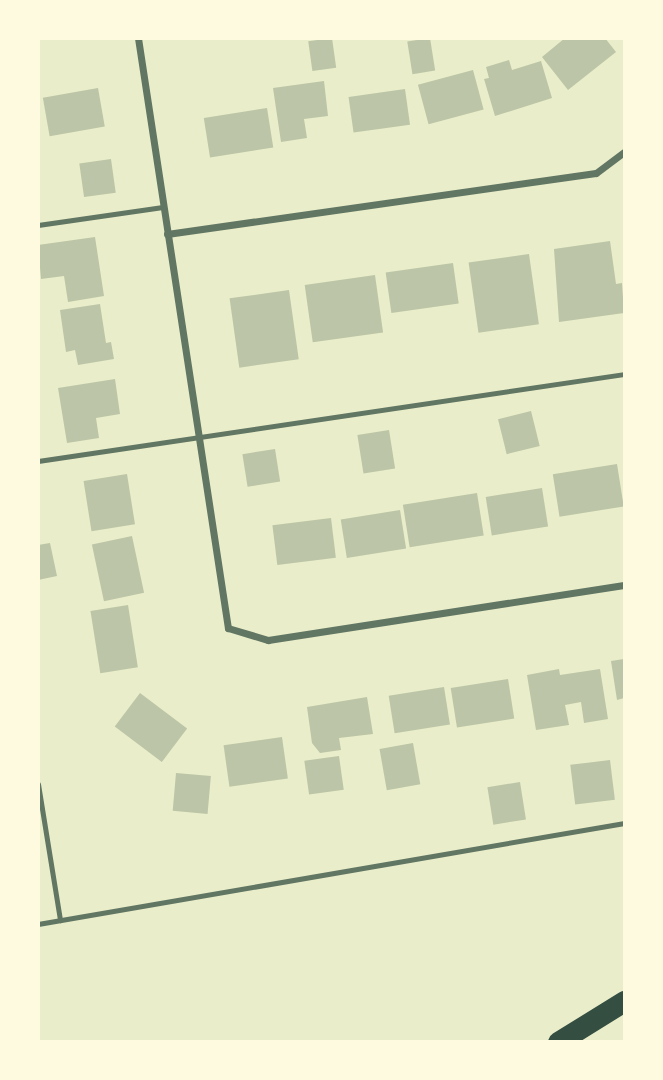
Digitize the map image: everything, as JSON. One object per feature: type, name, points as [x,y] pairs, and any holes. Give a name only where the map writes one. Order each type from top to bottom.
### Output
[{"type":"highway","points":[[558,1041],[625,1000]]},
{"type":"street","points":[[138,38],[228,628],[268,640],[625,585]]},
{"type":"street","points":[[167,234],[596,173],[625,152]]},
{"type":"lane","points":[[38,225],[163,207]]},
{"type":"lane","points":[[38,461],[625,374]]},
{"type":"lane","points":[[38,784],[60,920]]},
{"type":"lane","points":[[38,924],[625,823]]},
{"type":"building","points":[[332,38],[336,68],[312,71],[308,41]]},
{"type":"building","points":[[430,38],[435,71],[412,74],[407,42]]},
{"type":"building","points":[[565,38],[605,38],[616,52],[568,90],[542,57]]},
{"type":"building","points":[[509,60],[512,70],[541,61],[552,98],[495,116],[484,79],[489,78],[486,67]]},
{"type":"building","points":[[473,70],[484,110],[429,124],[418,85]]},
{"type":"building","points":[[324,81],[328,116],[304,119],[307,138],[281,142],[273,88]]},
{"type":"building","points":[[98,88],[105,126],[50,136],[43,98]]},
{"type":"building","points":[[405,89],[410,125],[354,133],[349,97]]},
{"type":"building","points":[[267,108],[273,148],[210,158],[204,118]]},
{"type":"building","points":[[111,159],[116,193],[84,197],[79,163]]},
{"type":"building","points":[[95,237],[104,296],[68,302],[64,276],[41,279],[38,245]]},
{"type":"building","points":[[610,241],[616,284],[622,283],[624,313],[559,322],[554,249]]},
{"type":"building","points":[[529,254],[539,324],[478,333],[469,262]]},
{"type":"building","points":[[453,263],[459,304],[391,313],[386,272]]},
{"type":"building","points":[[375,275],[383,332],[313,342],[305,285]]},
{"type":"building","points":[[289,290],[299,359],[239,368],[230,298]]},
{"type":"building","points":[[100,304],[106,343],[111,342],[114,359],[78,365],[75,350],[66,352],[60,310]]},
{"type":"building","points":[[115,379],[120,414],[96,418],[99,438],[67,443],[58,388]]},
{"type":"building","points":[[531,411],[540,446],[507,454],[498,419]]},
{"type":"building","points":[[389,430],[395,469],[363,474],[357,435]]},
{"type":"building","points":[[275,449],[280,482],[248,487],[242,454]]},
{"type":"building","points":[[617,464],[624,506],[560,517],[553,474]]},
{"type":"building","points":[[127,474],[135,524],[92,531],[84,481]]},
{"type":"building","points":[[542,488],[548,527],[492,535],[486,497]]},
{"type":"building","points":[[477,493],[484,535],[410,547],[403,505]]},
{"type":"building","points":[[400,510],[406,549],[347,558],[341,519]]},
{"type":"building","points":[[331,518],[336,558],[277,565],[272,525]]},
{"type":"building","points":[[132,536],[144,593],[104,601],[92,545]]},
{"type":"building","points":[[50,543],[57,576],[38,580],[38,545]]},
{"type":"building","points":[[128,605],[138,667],[100,673],[90,611]]},
{"type":"building","points":[[624,659],[624,698],[617,700],[611,661]]},
{"type":"building","points":[[559,669],[560,675],[600,669],[608,719],[584,723],[581,702],[565,705],[569,725],[536,730],[527,675]]},
{"type":"building","points":[[508,679],[514,719],[457,728],[451,688]]},
{"type":"building","points":[[444,687],[450,725],[395,733],[389,696]]},
{"type":"building","points":[[140,693],[187,729],[162,762],[115,727]]},
{"type":"building","points":[[367,697],[373,734],[339,738],[341,750],[320,753],[312,743],[307,707]]},
{"type":"building","points":[[282,737],[288,779],[229,787],[224,745]]},
{"type":"building","points":[[413,743],[420,784],[387,790],[380,749]]},
{"type":"building","points":[[339,756],[344,790],[309,795],[304,761]]},
{"type":"building","points":[[610,760],[615,800],[575,805],[570,765]]},
{"type":"building","points":[[176,773],[211,776],[208,814],[173,811]]},
{"type":"building","points":[[520,782],[526,820],[493,825],[487,787]]}]
